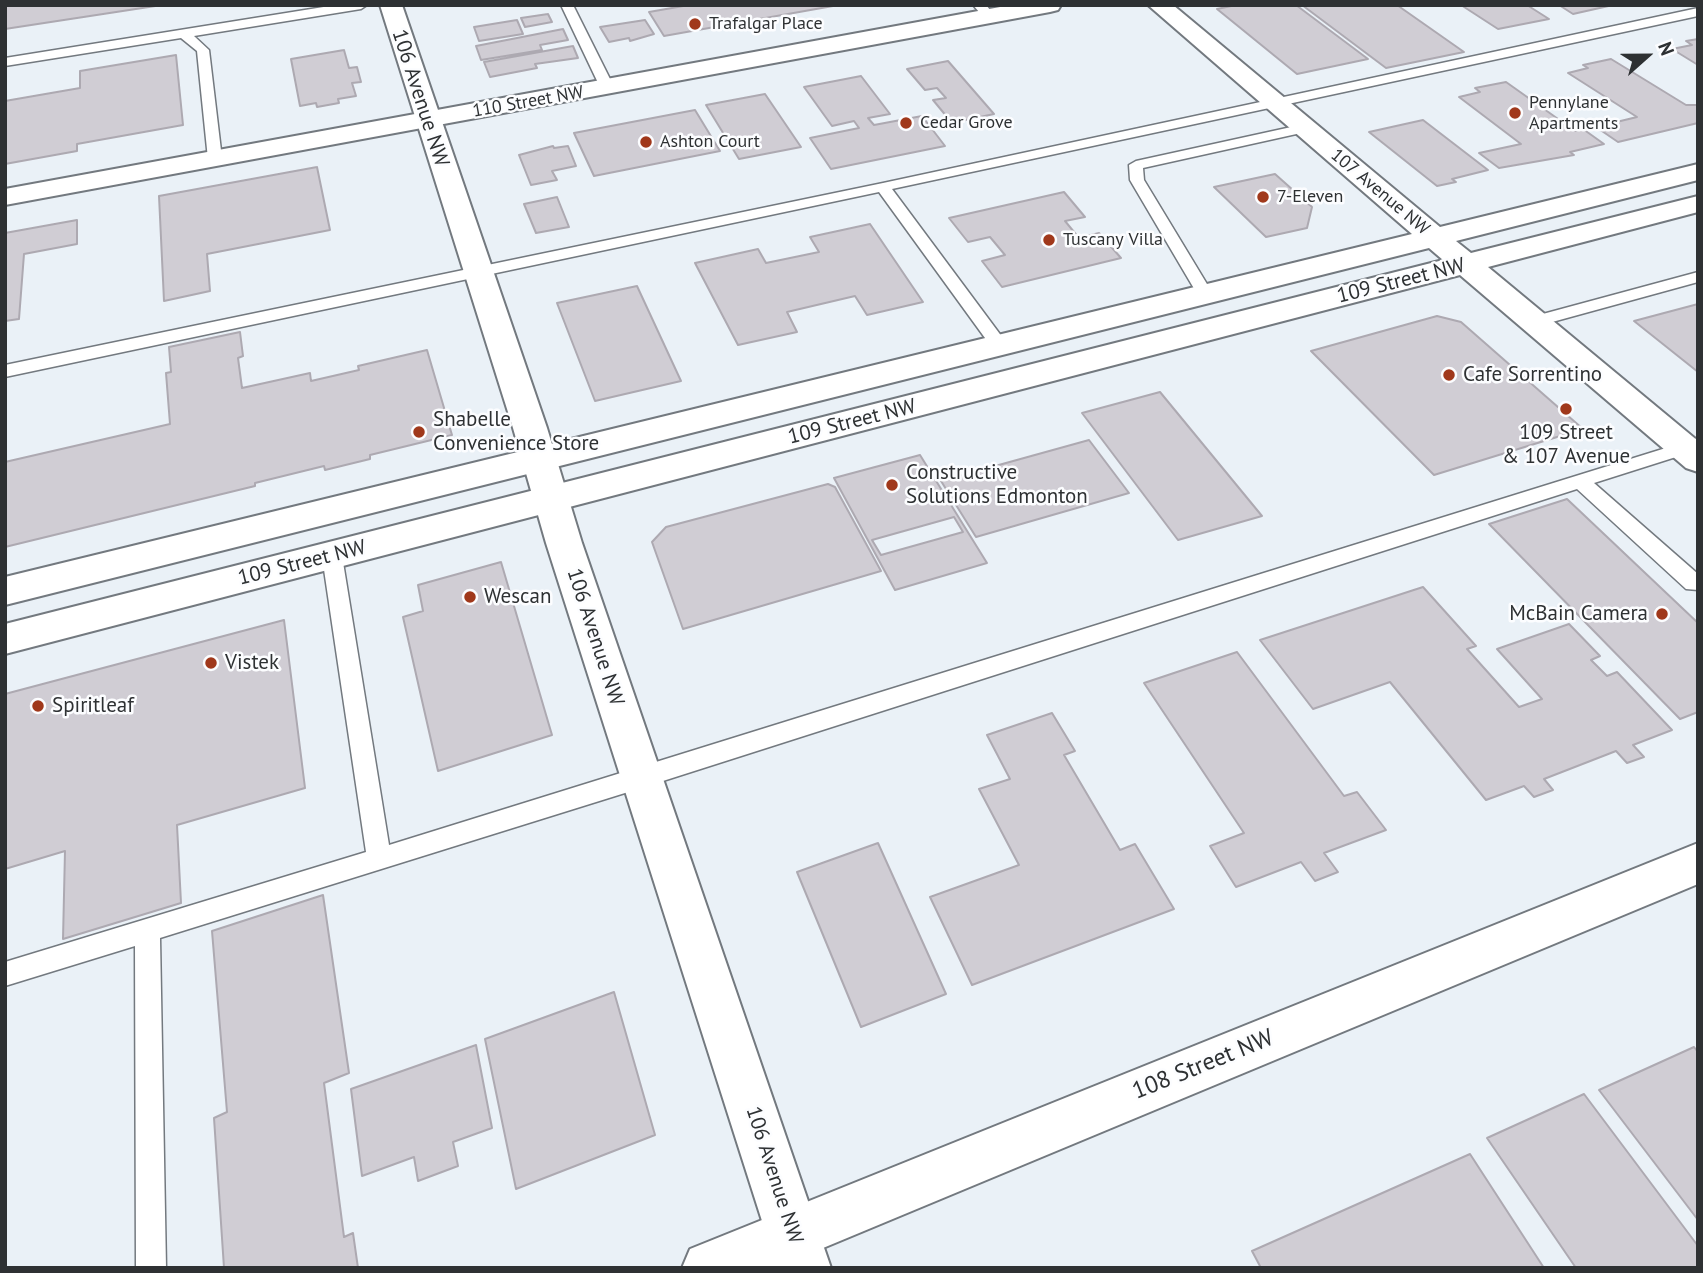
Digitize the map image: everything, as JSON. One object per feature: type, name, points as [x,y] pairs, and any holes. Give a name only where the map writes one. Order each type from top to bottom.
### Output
[{"type":"main road","name":"106 Avenue NW","points":[[391,5],[641,778],[799,1250]]},
{"type":"main road","name":"110 Street NW","points":[[5,197],[607,88],[985,11],[1050,5]]},
{"type":"main road","name":"107 Avenue NW","points":[[1159,5],[1534,322],[1693,450]]},
{"type":"main road","name":"109 Street NW","points":[[5,591],[1698,172]]},
{"type":"main road","name":"109 Street NW","points":[[5,639],[1694,208]]},
{"type":"main road","name":"108 Street NW","points":[[709,1268],[799,1250],[1698,863]]},
{"type":"lane","points":[[5,62],[360,5]]},
{"type":"lane","points":[[566,5],[607,88]]},
{"type":"lane","points":[[1656,5],[1676,17]]},
{"type":"lane","points":[[5,371],[1276,104],[1698,12]]},
{"type":"lane","points":[[184,34],[203,50],[215,159]]},
{"type":"lane","points":[[1205,293],[1137,180],[1136,165],[1305,128]]},
{"type":"lane","points":[[883,187],[999,345]]},
{"type":"lane","points":[[1534,322],[1698,277]]},
{"type":"lane","points":[[5,974],[641,778],[1579,480],[1693,450]]},
{"type":"lane","points":[[1579,480],[1693,583],[1698,582]]},
{"type":"lane","points":[[332,556],[379,859]]},
{"type":"lane","points":[[147,931],[151,1268]]},
{"type":"building","points":[[5,5],[162,5],[5,29]]},
{"type":"building","name":"Trafalgar Place","points":[[689,5],[833,6],[664,36],[649,12]]},
{"type":"building","points":[[1236,5],[1296,5],[1368,59],[1297,74],[1217,9]]},
{"type":"building","points":[[1302,5],[1397,5],[1464,52],[1386,68]]},
{"type":"building","points":[[1461,5],[1527,5],[1549,19],[1498,29]]},
{"type":"building","points":[[1559,5],[1613,5],[1573,14]]},
{"type":"building","points":[[548,14],[552,22],[525,27],[521,18]]},
{"type":"building","points":[[517,20],[523,34],[479,41],[474,27]]},
{"type":"building","points":[[645,20],[654,34],[630,41],[629,38],[609,42],[600,27]]},
{"type":"building","points":[[563,29],[568,40],[540,45],[542,50],[481,60],[476,46]]},
{"type":"building","points":[[1698,39],[1698,65],[1672,49],[1692,45],[1686,41]]},
{"type":"building","points":[[573,46],[578,58],[535,64],[537,68],[490,77],[484,62]]},
{"type":"building","points":[[344,50],[349,68],[357,67],[361,82],[352,83],[356,96],[338,99],[339,103],[317,107],[316,103],[300,106],[291,59]]},
{"type":"building","points":[[176,55],[183,125],[77,144],[77,151],[5,164],[5,101],[80,88],[80,71]]},
{"type":"building","points":[[1611,59],[1686,105],[1698,105],[1698,123],[1618,142],[1596,127],[1637,117],[1568,73],[1588,68],[1583,65]]},
{"type":"building","points":[[948,61],[994,114],[952,123],[933,100],[946,98],[937,88],[925,90],[907,69]]},
{"type":"building","name":"Cedar Grove","points":[[861,76],[890,114],[868,118],[874,125],[922,116],[945,146],[831,169],[810,138],[859,128],[854,121],[832,126],[804,87]]},
{"type":"building","name":"Pennylane Apartments","points":[[1506,82],[1575,131],[1583,129],[1604,144],[1570,152],[1574,155],[1499,168],[1479,153],[1521,144],[1459,97],[1480,92],[1475,88]]},
{"type":"building","points":[[765,94],[801,147],[739,159],[706,105]]},
{"type":"building","name":"Ashton Court","points":[[695,110],[720,151],[594,176],[574,133]]},
{"type":"building","points":[[1423,120],[1488,170],[1452,179],[1456,182],[1437,186],[1369,132]]},
{"type":"building","points":[[553,146],[568,146],[576,166],[552,171],[557,180],[531,185],[519,155]]},
{"type":"building","points":[[317,167],[330,230],[207,254],[210,291],[164,301],[159,196]]},
{"type":"building","name":"7-Eleven","points":[[1275,174],[1312,207],[1307,228],[1266,237],[1214,187]]},
{"type":"building","name":"Tuscany Villa","points":[[1064,192],[1085,217],[1065,221],[1079,238],[1099,233],[1121,258],[1002,287],[982,261],[1005,255],[990,237],[968,242],[949,218]]},
{"type":"building","points":[[557,197],[569,227],[536,233],[524,204]]},
{"type":"building","points":[[77,220],[77,244],[24,254],[19,319],[5,321],[5,233]]},
{"type":"building","points":[[870,224],[923,302],[867,315],[855,296],[787,312],[797,332],[738,345],[695,263],[758,249],[766,263],[819,252],[810,237]]},
{"type":"building","points":[[637,286],[681,381],[595,401],[557,303]]},
{"type":"building","points":[[1698,304],[1698,372],[1634,321]]},
{"type":"building","points":[[1437,316],[1461,322],[1583,429],[1434,475],[1311,351]]},
{"type":"building","points":[[240,332],[243,356],[238,358],[242,388],[310,373],[311,381],[359,370],[358,366],[427,350],[452,435],[370,455],[370,459],[325,470],[324,466],[255,483],[255,486],[5,547],[5,462],[170,424],[166,373],[171,372],[169,347]]},
{"type":"building","points":[[1160,392],[1262,516],[1178,540],[1082,413]]},
{"type":"building","points":[[1089,440],[1129,493],[976,537],[941,481]]},
{"type":"building","points":[[920,455],[987,563],[895,590],[834,478]],"holes":[[[954,517],[963,532],[881,555],[872,540]]]},
{"type":"building","points":[[828,484],[835,487],[881,571],[683,629],[652,542],[666,527]]},
{"type":"building","points":[[1567,499],[1698,623],[1698,712],[1680,719],[1489,524]]},
{"type":"building","points":[[501,562],[552,735],[438,771],[403,617],[423,611],[418,585]]},
{"type":"building","points":[[1423,587],[1476,646],[1467,649],[1519,707],[1542,699],[1497,649],[1569,624],[1600,656],[1591,660],[1607,676],[1617,672],[1672,730],[1633,745],[1644,757],[1627,763],[1616,751],[1544,779],[1553,790],[1534,797],[1524,786],[1486,800],[1390,682],[1313,709],[1260,640]]},
{"type":"building","points":[[284,620],[305,788],[177,825],[181,903],[63,939],[65,851],[5,869],[5,694]]},
{"type":"building","points":[[1237,652],[1344,796],[1357,792],[1386,830],[1324,853],[1338,872],[1315,881],[1301,862],[1236,887],[1210,846],[1244,833],[1144,683]]},
{"type":"building","points":[[1052,713],[1075,751],[1064,755],[1120,850],[1135,844],[1174,909],[972,985],[930,897],[1019,865],[979,789],[1010,779],[987,735]]},
{"type":"building","points":[[878,843],[946,994],[861,1027],[797,872]]},
{"type":"building","points":[[323,895],[349,1073],[324,1083],[344,1237],[353,1233],[358,1268],[224,1268],[214,1118],[227,1112],[212,931]]},
{"type":"building","points":[[614,992],[655,1135],[516,1189],[485,1039]]},
{"type":"building","points":[[476,1045],[492,1128],[453,1142],[458,1166],[418,1181],[414,1157],[362,1176],[351,1089]]},
{"type":"building","points":[[1694,1047],[1698,1052],[1698,1220],[1599,1090]]},
{"type":"building","points":[[1584,1094],[1698,1246],[1698,1268],[1576,1268],[1487,1138]]},
{"type":"building","points":[[1470,1154],[1544,1268],[1261,1268],[1252,1251]]},
{"type":"place","name":"Trafalgar Place","points":[[695,24]]},
{"type":"place","name":"Pennylane Apartments","points":[[1515,113]]},
{"type":"place","name":"Cedar Grove","points":[[906,123]]},
{"type":"place","name":"Ashton Court","points":[[646,142]]},
{"type":"place","name":"7-Eleven","points":[[1263,197]]},
{"type":"place","name":"Tuscany Villa","points":[[1049,240]]},
{"type":"place","name":"Cafe Sorrentino","points":[[1449,375]]},
{"type":"place","name":"109 Street & 107 Avenue","points":[[1566,409]]},
{"type":"place","name":"Shabelle Convenience Store","points":[[419,432]]},
{"type":"place","name":"Constructive Solutions Edmonton","points":[[892,485]]},
{"type":"place","name":"Wescan","points":[[470,597]]},
{"type":"place","name":"McBain Camera","points":[[1662,614]]},
{"type":"place","name":"Vistek","points":[[211,663]]},
{"type":"place","name":"Spiritleaf","points":[[38,706]]}]
